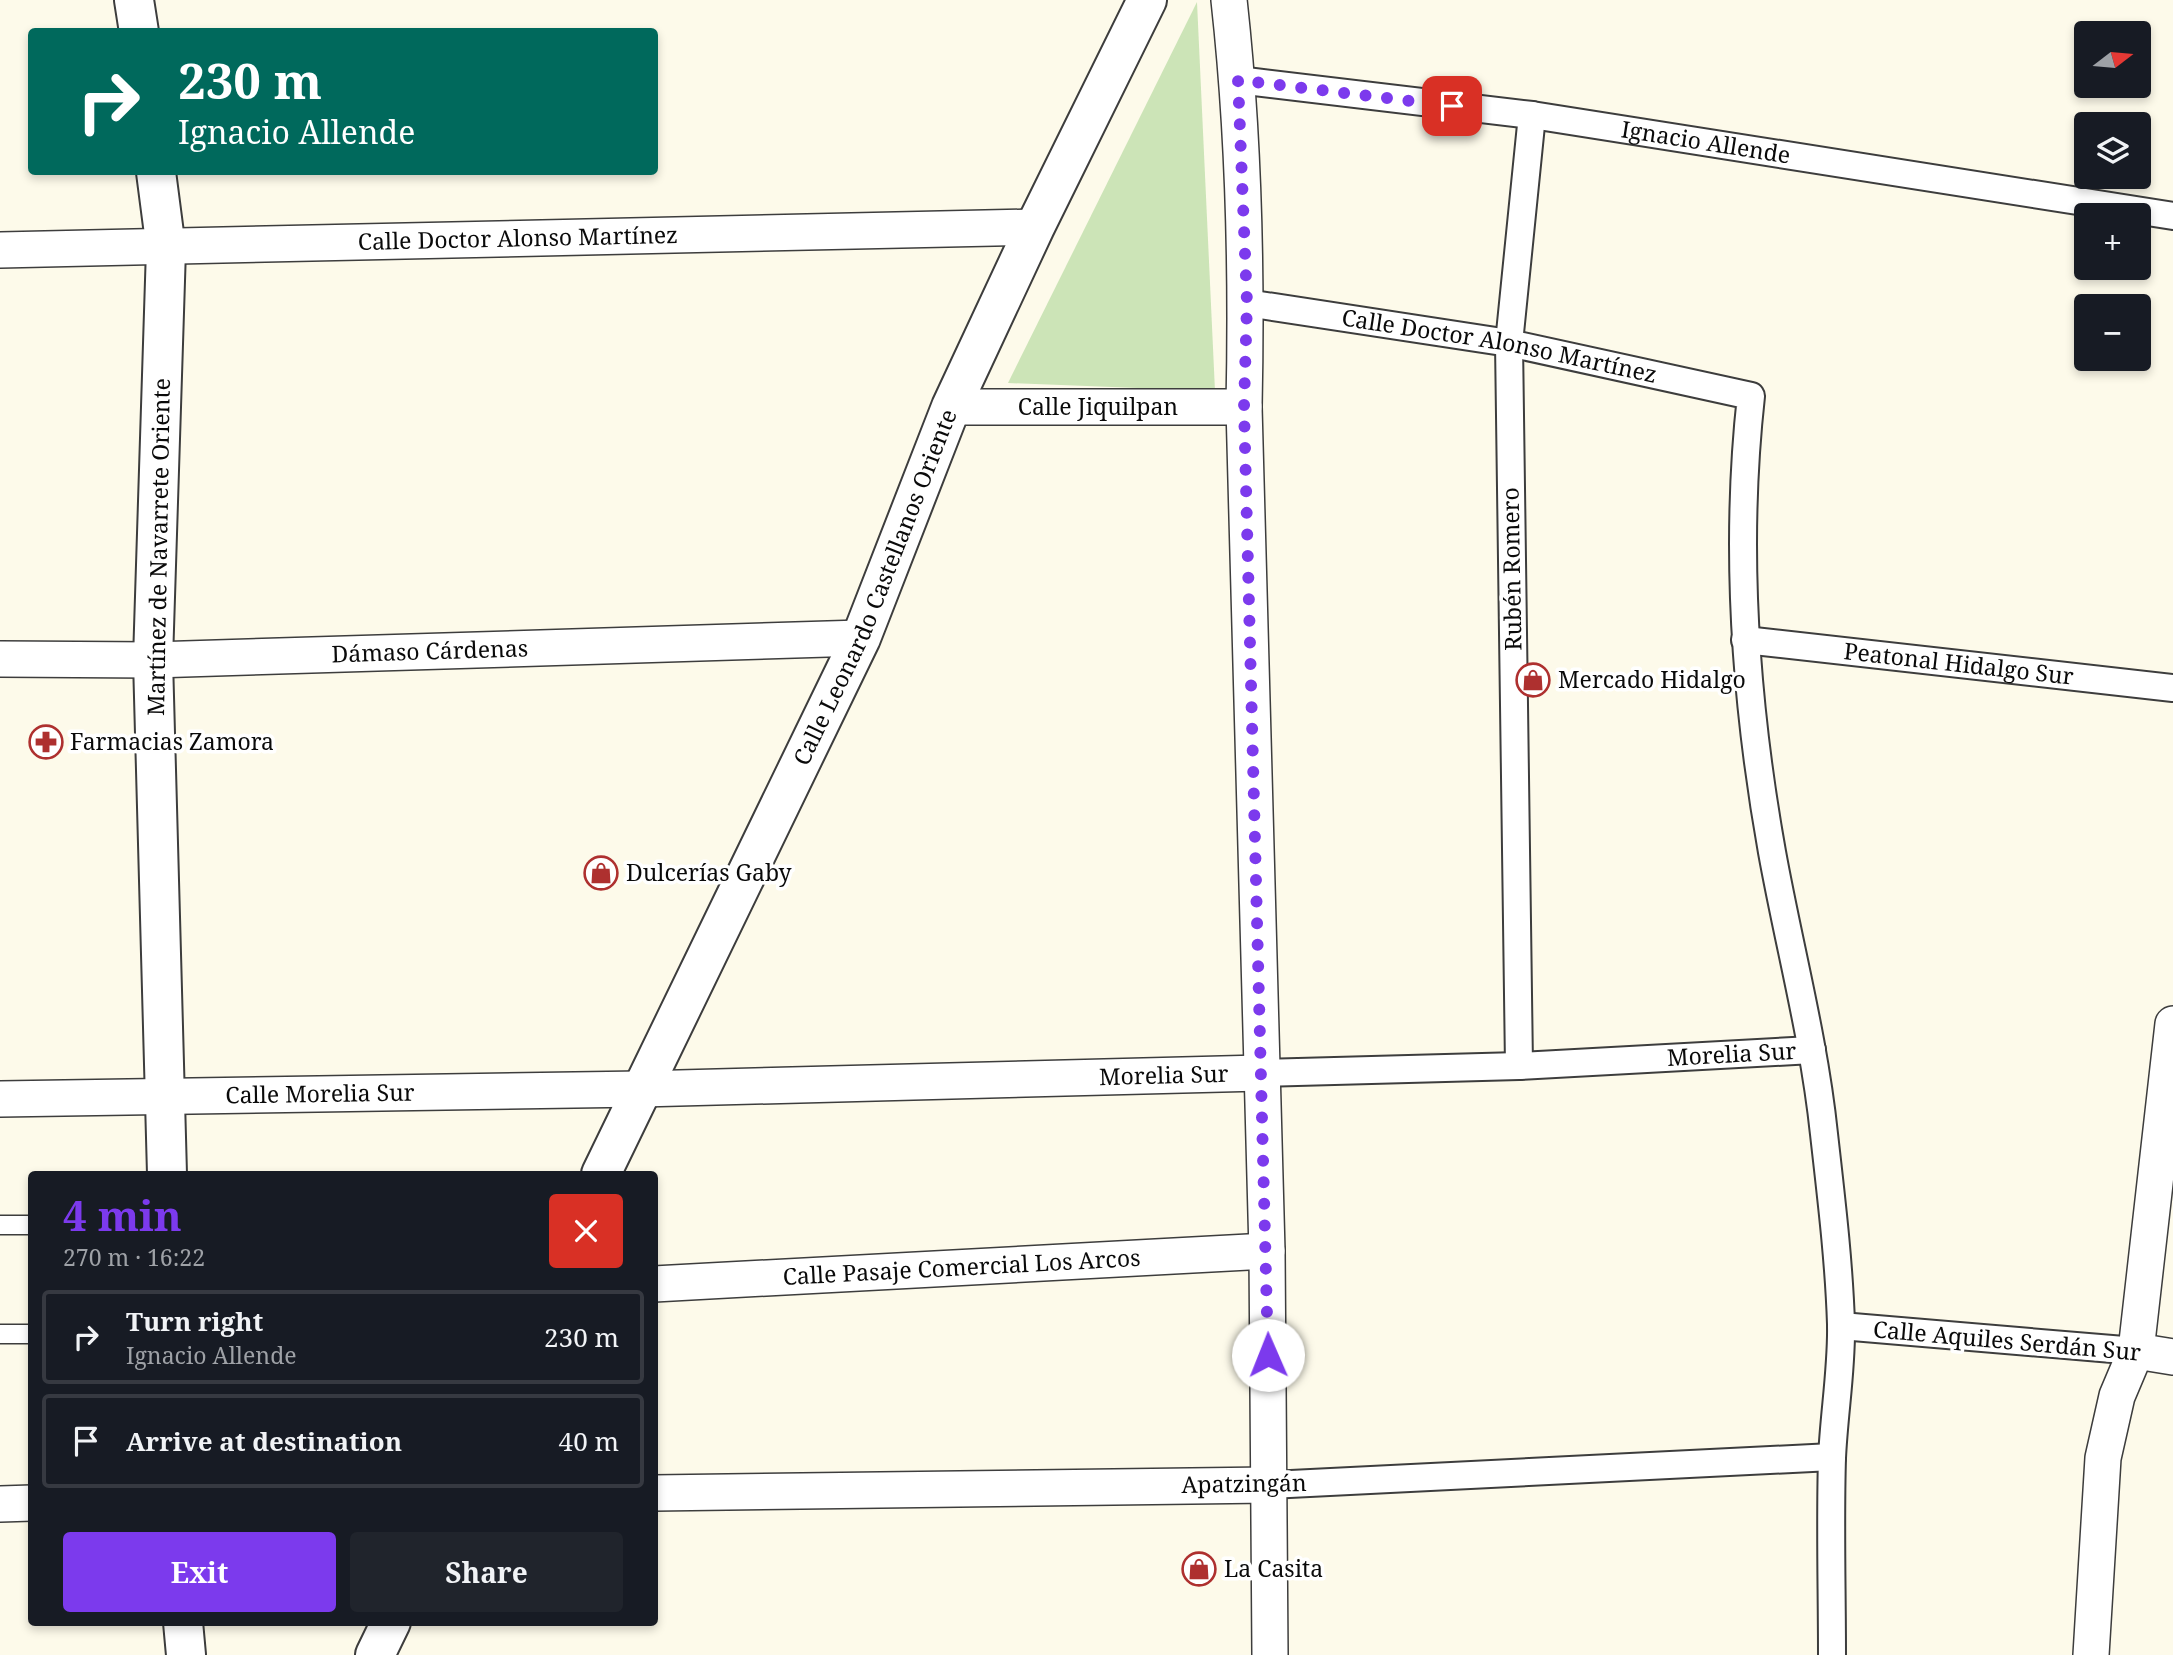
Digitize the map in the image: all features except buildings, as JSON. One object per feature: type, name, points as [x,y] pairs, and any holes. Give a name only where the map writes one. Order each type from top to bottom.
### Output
[{"type":"street","points":[[134,0],[138,28]]},
{"type":"street","name":"Calle Leonardo Castellanos Oriente","points":[[602,1171],[861,638],[951,407],[1035,227],[1147,0]]},
{"type":"street","points":[[1229,0],[1238,80],[1247,303],[1244,407],[1267,1251],[1270,1655]]},
{"type":"street","name":"Ignacio Allende","points":[[1238,80],[1532,115],[2173,216]]},
{"type":"street","name":"Rubén Romero","points":[[1519,1066],[1508,343],[1532,115]]},
{"type":"street","name":"Martínez de Navarrete Oriente","points":[[156,175],[166,249],[153,660],[167,1171]]},
{"type":"street","name":"Calle Doctor Alonso Martínez","points":[[0,250],[166,249],[1035,227]]},
{"type":"street","name":"Calle Doctor Alonso Martínez","points":[[1247,303],[1508,343],[1751,396],[1743,472],[1741,553],[1745,640]]},
{"type":"street","name":"Calle Jiquilpan","points":[[951,407],[1244,407]]},
{"type":"street","name":"Dámaso Cárdenas","points":[[0,659],[153,660],[861,638]]},
{"type":"street","points":[[1745,640],[1756,752],[1773,855],[1812,1049],[1824,1133],[1841,1326],[1832,1457],[1832,1655]]},
{"type":"street","name":"Peatonal Hidalgo Sur","points":[[1745,640],[2173,688]]},
{"type":"street","points":[[2091,1655],[2103,1458],[2117,1396],[2136,1351],[2173,1024]]},
{"type":"street","name":"Morelia Sur","points":[[641,1089],[1519,1066],[1812,1049]]},
{"type":"street","name":"Calle Morelia Sur","points":[[0,1099],[641,1089]]},
{"type":"street","name":"Calle Pasaje Comercial Los Arcos","points":[[658,1284],[1267,1251]]},
{"type":"street","name":"Calle Aquiles Serdán Sur","points":[[1841,1326],[2136,1351],[2173,1357]]},
{"type":"street","name":"Apatzingán","points":[[658,1493],[1269,1485],[1832,1457]]},
{"type":"street","points":[[0,1504],[28,1503]]},
{"type":"street","points":[[183,1626],[186,1655]]},
{"type":"street","points":[[375,1655],[389,1626]]},
{"type":"lane","points":[[0,1225],[28,1225]]},
{"type":"lane","points":[[0,1334],[28,1334]]},
{"type":"green space","points":[[1197,2],[1215,391],[1008,383]]},
{"type":"place","name":"Mercado Hidalgo","points":[[1533,680]]},
{"type":"place","name":"Farmacias Zamora","points":[[46,742]]},
{"type":"place","name":"Dulcerías Gaby","points":[[601,873]]},
{"type":"place","name":"La Casita","points":[[1199,1569]]},
{"type":"route","points":[[1268,1355],[1244,407],[1247,303],[1238,80],[1452,106]]}]
